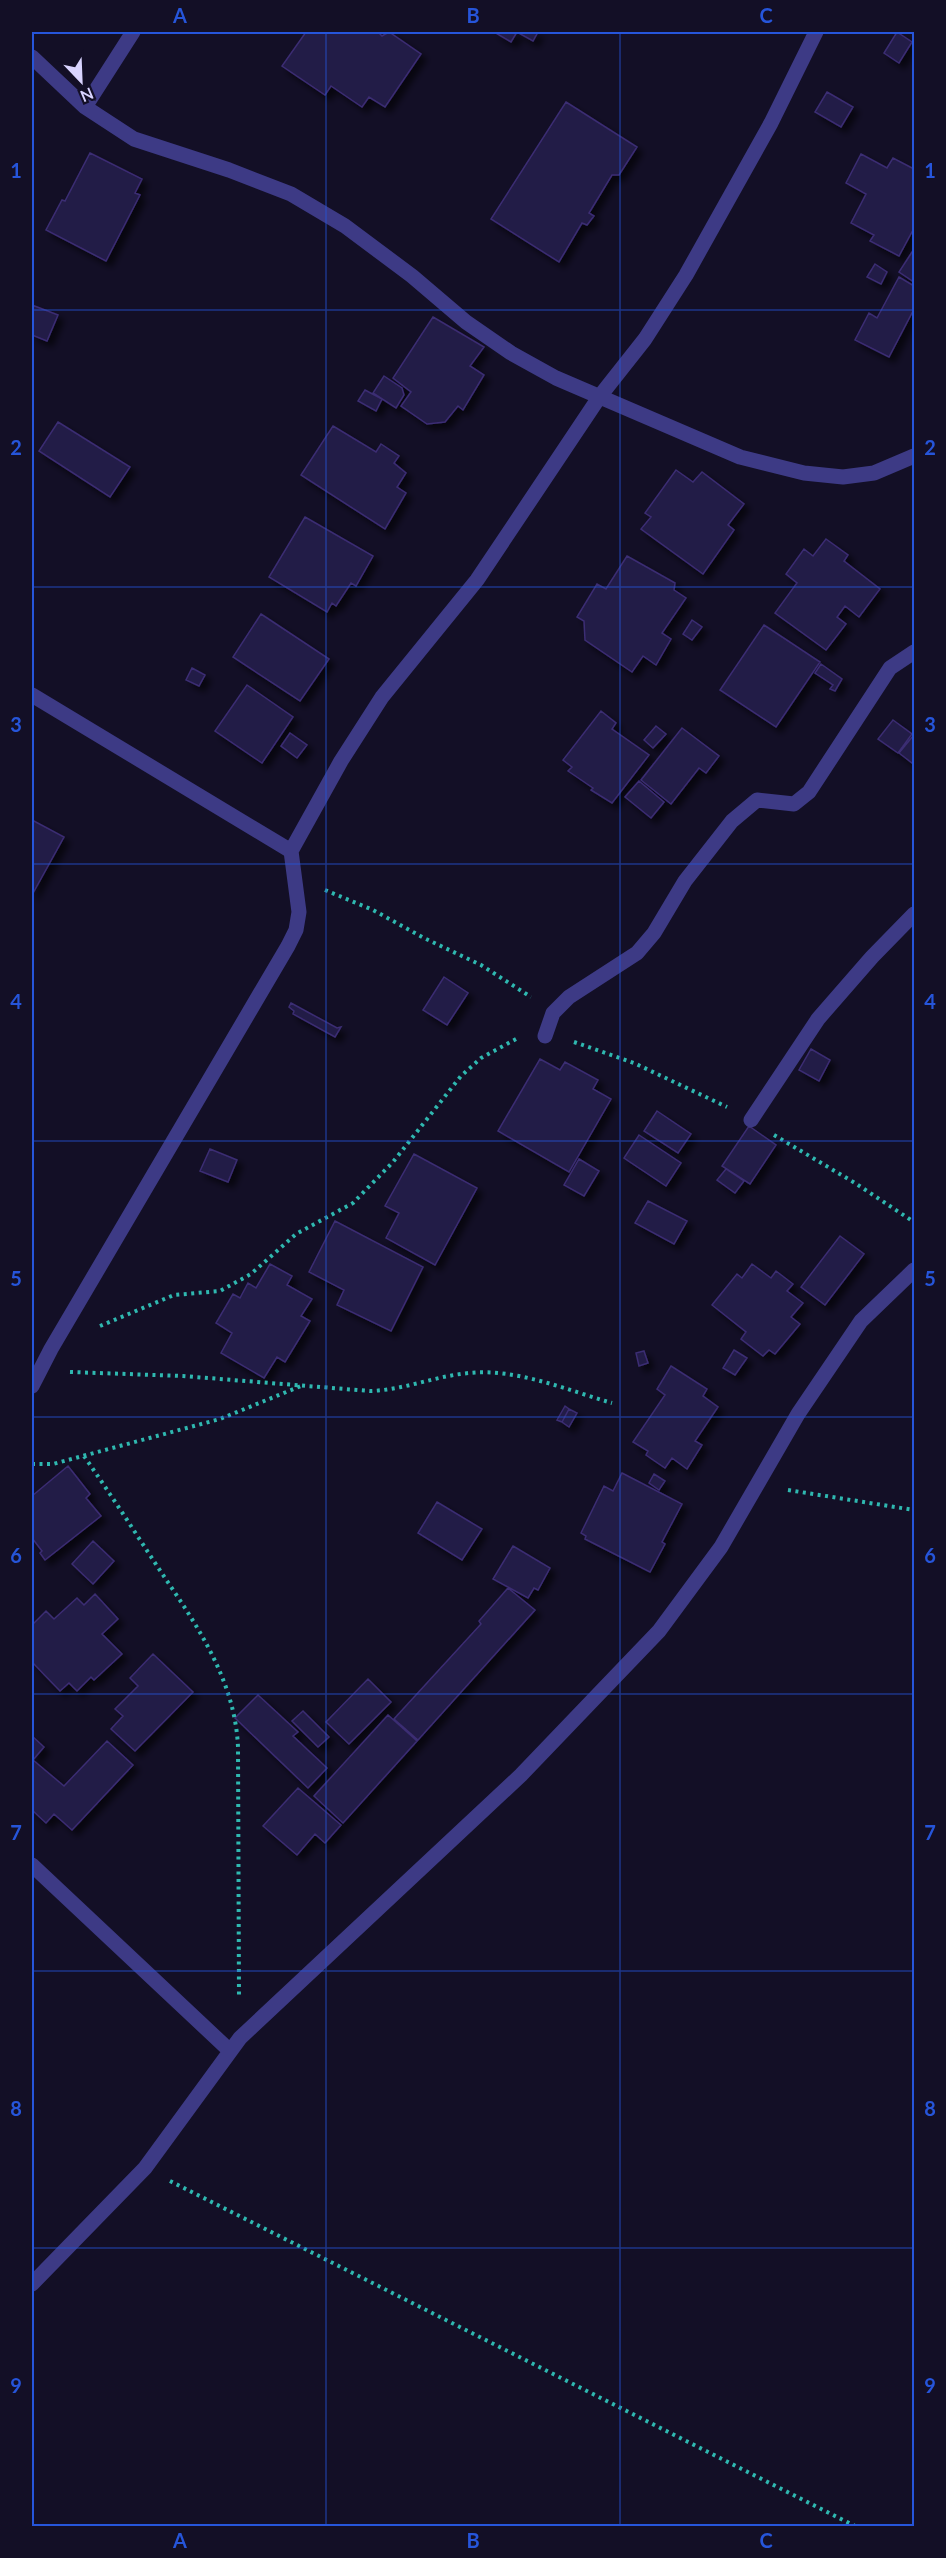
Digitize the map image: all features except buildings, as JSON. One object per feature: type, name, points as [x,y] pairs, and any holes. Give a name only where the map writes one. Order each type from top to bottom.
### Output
[{"type":"street","points":[[85,106],[133,32]]},
{"type":"street","points":[[32,1386],[38,1370],[296,930],[298,912],[291,851],[342,761],[382,698],[477,580],[600,396],[645,339],[686,275],[771,123],[816,32]]},
{"type":"street","points":[[32,57],[85,106],[134,139],[229,170],[291,194],[345,226],[412,276],[466,322],[511,353],[556,378],[740,457],[804,473],[843,477],[873,473],[915,456]]},
{"type":"street","points":[[545,1036],[553,1013],[568,997],[637,953],[654,933],[685,881],[732,821],[757,800],[794,804],[809,792],[890,668],[915,652]]},
{"type":"street","points":[[32,695],[291,851]]},
{"type":"street","points":[[751,1120],[818,1019],[872,957],[915,914]]},
{"type":"street","points":[[32,2284],[145,2168],[229,2050],[240,2038],[521,1775],[659,1631],[722,1546],[798,1413],[861,1321],[915,1270]]},
{"type":"street","points":[[32,1865],[229,2050]]},
{"type":"path","points":[[294,876],[373,910],[424,938],[481,965],[553,1013]]},
{"type":"path","points":[[51,1349],[174,1295],[220,1291],[237,1284],[296,1234],[353,1203],[393,1162],[461,1076],[481,1058],[516,1039],[545,1036],[583,1044],[634,1063],[687,1087],[751,1120],[915,1222]]},
{"type":"path","points":[[38,1370],[183,1376],[387,1391],[470,1372],[489,1373],[523,1377],[612,1403]]},
{"type":"path","points":[[32,1464],[53,1464],[220,1419],[301,1386]]},
{"type":"path","points":[[84,1456],[202,1633],[232,1704],[237,1723],[238,1747],[240,2038]]},
{"type":"path","points":[[757,1485],[915,1510]]},
{"type":"path","points":[[145,2168],[855,2526]]}]
